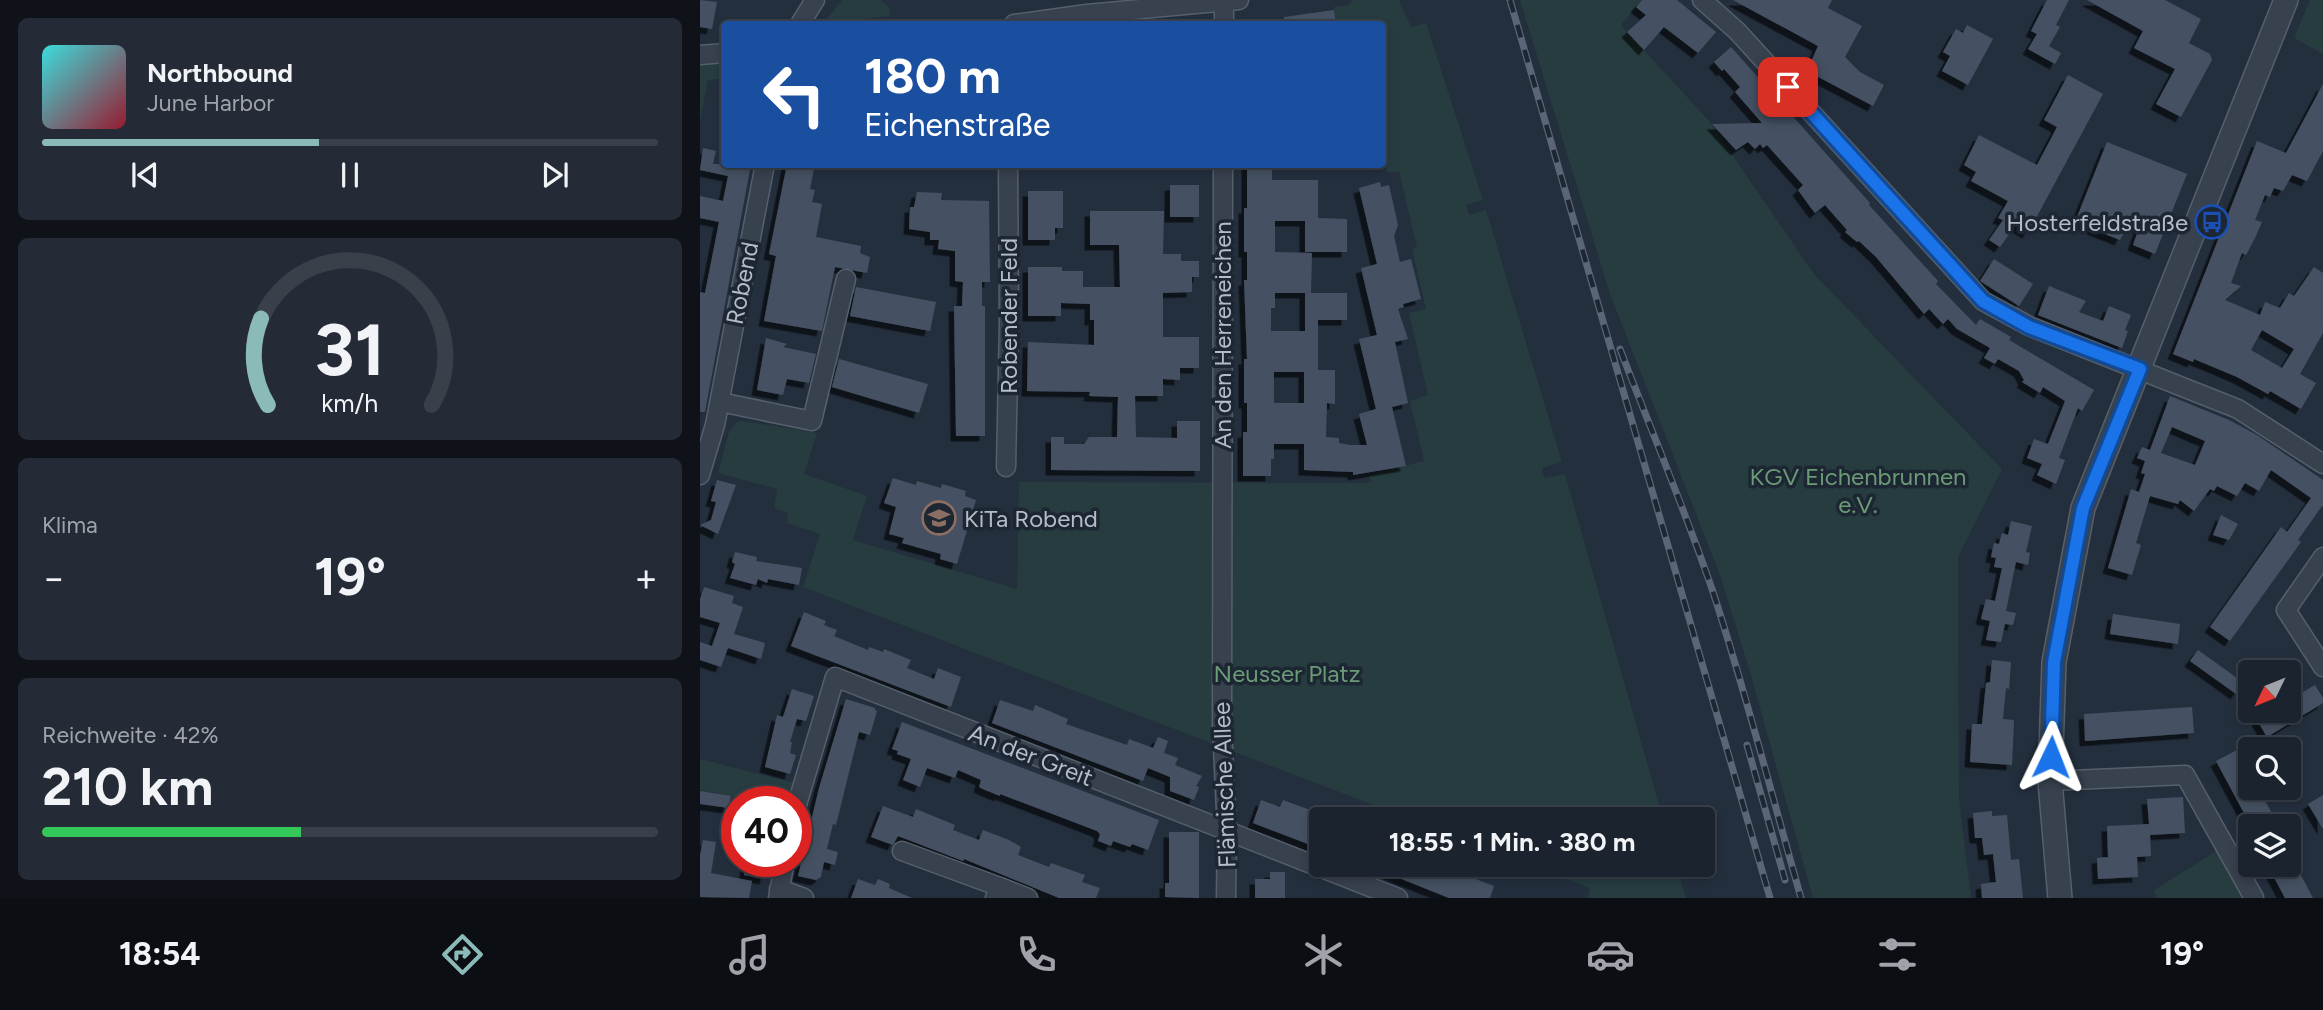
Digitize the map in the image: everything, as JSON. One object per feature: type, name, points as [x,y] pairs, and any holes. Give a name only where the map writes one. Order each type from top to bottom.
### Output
[{"type":"street","points":[[802,21],[814,0]]},
{"type":"street","points":[[1702,0],[1737,31],[1983,301],[2029,327],[2238,409],[2323,464]]},
{"type":"street","points":[[2060,898],[2050,780],[2054,662],[2083,508],[2286,0]]},
{"type":"street","points":[[1036,21],[1231,1],[1225,21]]},
{"type":"street","points":[[700,55],[721,53]]},
{"type":"street","name":"Robend","points":[[700,475],[720,401],[764,168]]},
{"type":"street","name":"Robender Feld","points":[[1006,467],[1008,168]]},
{"type":"street","name":"An den Herreneichen","points":[[1222,505],[1223,168]]},
{"type":"street","points":[[720,401],[812,421],[846,279]]},
{"type":"street","name":"Flämische Allee","points":[[1222,505],[1222,726],[1227,832],[1226,898]]},
{"type":"street","points":[[2323,557],[2286,610],[2323,667]]},
{"type":"street","name":"An der Greit","points":[[803,786],[835,677],[1398,898]]},
{"type":"street","points":[[2050,780],[2185,775],[2254,898]]},
{"type":"street","points":[[902,851],[998,893],[1028,898]]},
{"type":"street","points":[[778,893],[804,898]]},
{"type":"green space","points":[[842,0],[880,0],[889,7],[890,16],[825,21]]},
{"type":"green space","name":"Neusser Platz","points":[[1352,0],[1399,0],[1411,27],[1426,23],[1483,200],[1466,205],[1469,215],[1486,210],[1562,462],[1542,468],[1544,478],[1565,474],[1660,807],[1379,807],[803,587],[820,534],[787,523],[788,513],[774,508],[777,489],[718,473],[729,432],[737,422],[817,433],[804,474],[867,496],[853,540],[1017,589],[1019,482],[1364,483],[1371,481],[1369,475],[1424,461],[1410,401],[1428,395],[1409,313],[1426,309],[1412,249],[1417,247],[1399,171],[1387,173],[1386,168],[1386,21],[1336,21],[1334,7],[1349,5]]},
{"type":"green space","name":"KGV Eichenbrunnen e.V.","points":[[1520,0],[1641,0],[1621,25],[1709,121],[1814,274],[2002,469],[1958,557],[1959,798],[1971,898],[1813,898],[1720,575],[1610,294]]},
{"type":"green space","points":[[2310,0],[2323,0],[2323,54],[2294,38]]},
{"type":"green space","points":[[721,60],[721,78],[708,80],[700,121],[700,62]]},
{"type":"green space","points":[[700,759],[795,783],[794,786],[721,786],[721,794],[700,790]]},
{"type":"green space","points":[[2218,850],[2244,898],[2157,898],[2154,890]]},
{"type":"green space","points":[[1561,877],[1680,877],[1686,898],[1588,898],[1590,888]]},
{"type":"building","points":[[700,0],[717,2],[712,29],[700,27]]},
{"type":"building","points":[[1642,0],[1677,0],[1716,32],[1698,53],[1664,27],[1644,50],[1627,32],[1646,15],[1636,7]]},
{"type":"building","points":[[1733,0],[1832,0],[1828,8],[1862,26],[1845,57],[1860,72],[1884,85],[1873,106],[1807,71],[1818,46]]},
{"type":"building","points":[[2047,0],[2069,0],[2056,25],[2060,27],[2049,46],[2061,53],[2055,64],[2028,49],[2037,34],[2031,31]]},
{"type":"building","points":[[2087,0],[2165,0],[2201,19],[2189,43],[2210,54],[2212,60],[2181,117],[2156,104],[2175,69],[2134,48],[2143,31]]},
{"type":"building","points":[[1334,10],[1336,21],[1284,21],[1284,17]]},
{"type":"building","points":[[1967,25],[1993,39],[1968,85],[1942,71],[1950,56],[1943,52],[1956,29],[1963,33]]},
{"type":"building","points":[[1731,47],[1938,281],[1936,284],[1976,325],[1980,319],[2011,337],[2009,340],[2094,390],[2082,411],[2078,408],[2059,458],[2065,460],[2056,484],[2037,475],[2042,464],[2027,458],[2034,439],[2048,444],[2065,401],[2043,387],[2040,393],[2022,382],[2024,380],[2019,371],[1998,359],[1995,364],[1984,358],[1990,348],[1957,329],[1948,319],[1943,324],[1929,309],[1924,314],[1876,257],[1845,232],[1847,230],[1825,205],[1815,213],[1798,190],[1803,185],[1767,145],[1763,148],[1760,144],[1755,149],[1748,142],[1736,150],[1712,124],[1762,123],[1735,92],[1740,87],[1714,62]]},
{"type":"building","points":[[2068,75],[2103,94],[2028,233],[2015,226],[2000,247],[1989,240],[2003,220],[1998,218],[2008,201],[1971,181],[1976,172],[1964,165],[1979,135],[2037,165],[2057,127],[2044,120]]},
{"type":"building","points":[[2323,84],[2323,151],[2307,181],[2292,175],[2283,191],[2274,188],[2270,197],[2265,195],[2255,220],[2262,222],[2246,255],[2242,253],[2231,283],[2241,286],[2225,300],[2260,315],[2265,302],[2280,308],[2289,293],[2294,296],[2314,267],[2323,273],[2323,333],[2300,374],[2316,383],[2301,409],[2270,391],[2268,394],[2237,377],[2194,359],[2193,362],[2173,354],[2257,141],[2286,153]],"holes":[[[2262,330],[2294,349],[2282,368],[2251,350]]]},
{"type":"building","points":[[2107,142],[2187,174],[2155,254],[2133,245],[2139,228],[2129,223],[2120,240],[2075,222]]},
{"type":"building","points":[[703,148],[716,151],[713,164],[721,164],[721,168],[750,168],[705,412],[700,412],[700,292],[705,293],[719,222],[700,218],[700,196],[723,201],[728,176],[700,170]]},
{"type":"building","points":[[786,168],[814,168],[810,189],[815,190],[812,202],[822,204],[816,237],[861,246],[860,253],[870,257],[867,273],[835,267],[822,331],[764,321],[776,256],[769,254]]},
{"type":"building","points":[[1247,168],[1272,168],[1272,180],[1318,180],[1318,218],[1347,219],[1347,252],[1305,252],[1305,221],[1275,221],[1275,252],[1312,253],[1311,293],[1347,293],[1347,320],[1318,320],[1318,370],[1335,370],[1335,404],[1327,403],[1326,437],[1339,438],[1339,443],[1367,445],[1359,414],[1376,409],[1359,339],[1377,335],[1361,268],[1377,264],[1359,188],[1380,182],[1381,187],[1389,185],[1398,225],[1394,236],[1400,262],[1411,259],[1421,299],[1403,304],[1404,307],[1398,309],[1408,339],[1395,342],[1408,403],[1392,407],[1406,466],[1353,475],[1353,472],[1304,470],[1304,444],[1274,444],[1271,476],[1243,476],[1243,432],[1247,432],[1247,403],[1244,403],[1244,359],[1247,359],[1244,280],[1247,280],[1247,252],[1244,252],[1244,208],[1247,208]],"holes":[[[1275,293],[1305,293],[1305,331],[1271,331],[1271,308],[1275,308]],[[1274,372],[1304,372],[1304,403],[1274,403]]]},
{"type":"building","points":[[1170,185],[1199,185],[1199,217],[1170,217]]},
{"type":"building","points":[[1028,191],[1063,191],[1063,228],[1055,228],[1055,240],[1028,240]]},
{"type":"building","points":[[917,192],[942,193],[941,200],[989,201],[990,282],[982,282],[982,306],[985,306],[985,436],[956,436],[954,306],[962,306],[963,282],[955,281],[955,251],[938,249],[939,240],[930,240],[930,232],[909,229],[910,207],[914,207]]},
{"type":"building","points":[[1090,211],[1164,211],[1163,254],[1181,254],[1181,261],[1199,261],[1199,277],[1192,277],[1192,292],[1163,293],[1163,337],[1199,337],[1199,368],[1180,368],[1180,380],[1163,379],[1163,396],[1135,396],[1136,437],[1177,438],[1177,421],[1200,421],[1200,471],[1051,470],[1051,437],[1064,437],[1064,444],[1084,444],[1089,437],[1117,437],[1118,397],[1089,396],[1090,392],[1027,391],[1028,342],[1094,345],[1094,320],[1090,320],[1090,304],[1061,303],[1061,316],[1028,316],[1028,267],[1062,267],[1062,271],[1083,271],[1083,287],[1120,287],[1119,245],[1090,245]]},
{"type":"building","points":[[1994,259],[2033,284],[2019,306],[1980,281]]},
{"type":"building","points":[[2049,286],[2086,301],[2079,312],[2103,321],[2109,306],[2131,315],[2122,348],[2038,315]]},
{"type":"building","points":[[856,287],[936,302],[930,331],[850,316]]},
{"type":"building","points":[[766,338],[787,344],[783,347],[816,354],[809,383],[787,379],[783,395],[757,390]]},
{"type":"building","points":[[839,359],[928,384],[919,413],[832,387]]},
{"type":"building","points":[[2170,396],[2229,420],[2257,435],[2323,480],[2323,507],[2230,641],[2210,627],[2281,527],[2287,532],[2311,498],[2271,470],[2259,491],[2245,483],[2237,496],[2217,486],[2214,491],[2210,489],[2194,511],[2180,500],[2178,504],[2150,496],[2136,543],[2141,545],[2132,575],[2108,568],[2131,489],[2139,492],[2145,474],[2141,473],[2145,461],[2137,458],[2142,447],[2150,450]],"holes":[[[2172,427],[2205,441],[2195,465],[2161,453]]]},
{"type":"building","points":[[893,478],[916,485],[917,481],[941,488],[942,484],[966,491],[965,496],[976,500],[957,564],[940,559],[941,554],[902,543],[904,538],[889,534],[896,507],[884,503]]},
{"type":"building","points":[[717,480],[736,485],[718,534],[700,525],[711,520],[716,502],[711,501]]},
{"type":"building","points":[[2221,515],[2238,524],[2229,540],[2213,535]]},
{"type":"building","points":[[2011,521],[2032,526],[2026,552],[2030,553],[2028,565],[2016,562],[2006,611],[2016,613],[2013,625],[2005,624],[2001,642],[1986,640],[1990,621],[1981,619],[1986,599],[1995,601],[2002,568],[1994,567],[1996,558],[1991,557],[1994,543],[1999,544],[2002,533],[2008,535]]},
{"type":"building","points":[[735,552],[757,557],[756,561],[802,568],[799,585],[768,579],[767,583],[758,579],[756,585],[730,578],[735,564],[732,562]]},
{"type":"building","points":[[704,587],[734,596],[732,603],[743,607],[734,634],[765,643],[761,659],[728,648],[721,667],[700,660],[700,642],[712,646],[720,623],[700,617],[700,599]]},
{"type":"building","points":[[804,612],[826,621],[824,625],[837,630],[834,636],[868,650],[869,647],[883,652],[884,649],[911,660],[907,668],[934,679],[938,668],[961,677],[951,707],[791,646]]},
{"type":"building","points":[[2113,614],[2180,624],[2178,644],[2110,634]]},
{"type":"building","points":[[2198,650],[2238,679],[2238,691],[2236,694],[2190,661]]},
{"type":"building","points":[[1992,660],[2011,662],[2003,719],[2014,720],[2012,765],[1970,762],[1972,724],[1982,724],[1986,683],[1990,682]]},
{"type":"building","points":[[2315,685],[2323,703],[2301,716],[2301,693]]},
{"type":"building","points":[[792,689],[814,696],[806,721],[797,719],[790,742],[790,753],[796,755],[790,774],[765,767],[777,715],[783,717]]},
{"type":"building","points":[[846,699],[875,708],[877,711],[870,735],[859,732],[836,825],[833,824],[827,849],[838,852],[835,865],[824,862],[821,877],[816,880],[802,877],[812,877],[812,817]]},
{"type":"building","points":[[1000,700],[1033,711],[1035,705],[1068,719],[1066,724],[1127,745],[1129,739],[1153,748],[1158,737],[1168,741],[1164,753],[1178,758],[1175,765],[1202,776],[1196,786],[1199,787],[1194,800],[1170,791],[1170,777],[1148,768],[1143,781],[992,723]]},
{"type":"building","points":[[2192,707],[2194,733],[2085,741],[2084,714]]},
{"type":"building","points":[[902,722],[1159,820],[1148,850],[1132,844],[1130,847],[1113,841],[1111,846],[1098,841],[1100,834],[1097,831],[985,790],[979,787],[981,780],[958,770],[955,778],[927,768],[920,787],[903,780],[911,759],[892,749]]},
{"type":"building","points":[[2259,723],[2290,723],[2267,737]]},
{"type":"building","points":[[2237,750],[2238,800],[2265,800],[2272,814],[2245,814],[2216,761]]},
{"type":"building","points":[[700,791],[721,794],[721,807],[700,804]]},
{"type":"building","points":[[2323,795],[2323,829],[2308,804]]},
{"type":"building","points":[[2183,797],[2185,833],[2150,835],[2151,856],[2137,857],[2138,877],[2098,879],[2097,858],[2108,857],[2107,826],[2149,824],[2147,799]]},
{"type":"building","points":[[1261,800],[1280,807],[1283,800],[1309,810],[1309,844],[1253,823]]},
{"type":"building","points":[[883,806],[913,817],[916,809],[955,825],[953,830],[979,840],[983,830],[1009,840],[1021,847],[1018,855],[1049,867],[1051,863],[1085,875],[1082,882],[1100,888],[1096,898],[1059,898],[964,859],[963,861],[898,836],[893,845],[871,837]]},
{"type":"building","points":[[1992,811],[1992,816],[2007,815],[2011,860],[2019,859],[2023,898],[1982,898],[1981,884],[1996,882],[1993,854],[1984,855],[1982,838],[1975,838],[1973,813]]},
{"type":"building","points":[[1169,832],[1199,832],[1199,898],[1165,897],[1165,883],[1169,883]]},
{"type":"building","points":[[703,840],[716,842],[711,873],[752,881],[749,898],[700,897],[700,855]]},
{"type":"building","points":[[1270,872],[1285,872],[1285,898],[1255,898],[1255,879],[1270,879]]},
{"type":"building","points":[[2301,875],[2313,898],[2285,898],[2274,877]]},
{"type":"building","points":[[1396,877],[1473,877],[1494,886],[1490,898],[1449,898]]},
{"type":"building","points":[[858,879],[875,885],[878,879],[890,884],[889,888],[912,898],[851,898]]},
{"type":"railway","points":[[1510,0],[1770,898]]},
{"type":"railway","points":[[1620,349],[1713,592],[1748,706],[1801,898]]},
{"type":"railway","points":[[1747,745],[1785,880]]},
{"type":"place","name":"Hosterfeldstraße","points":[[2212,222]]},
{"type":"place","name":"KiTa Robend","points":[[939,518]]},
{"type":"route","points":[[1788,87],[1983,301],[2029,327],[2140,369],[2083,508],[2054,662],[2051,757]]}]
